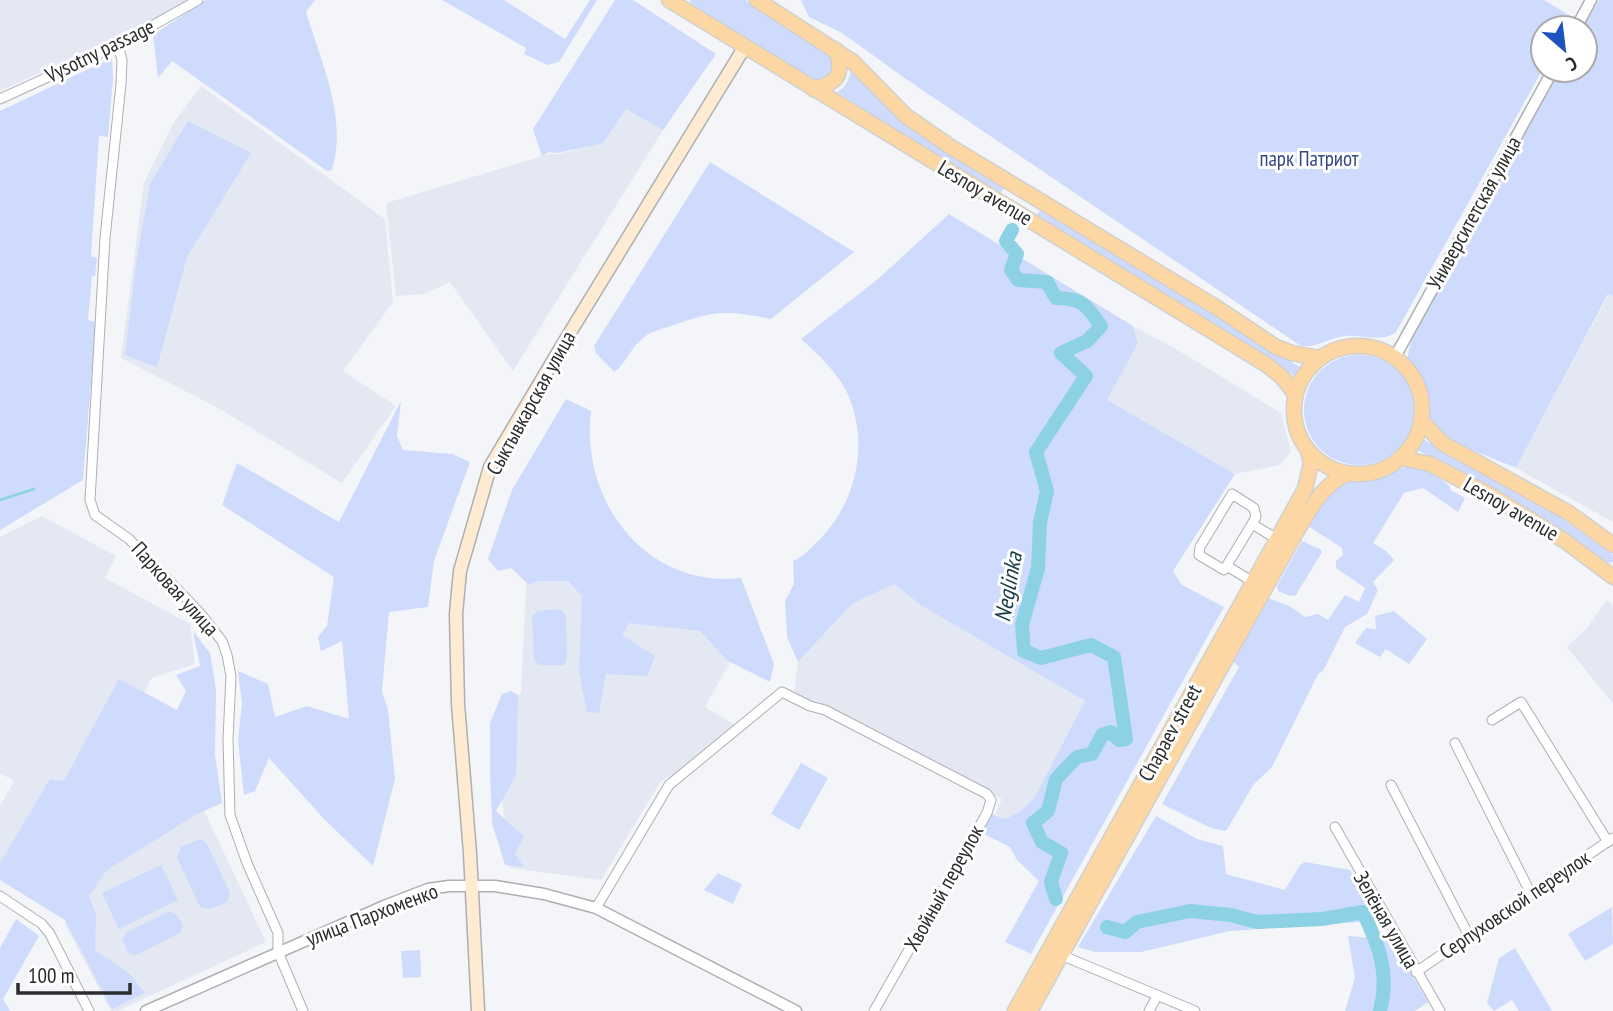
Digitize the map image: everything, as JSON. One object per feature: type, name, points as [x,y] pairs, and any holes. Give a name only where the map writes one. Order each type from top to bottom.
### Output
[{"type":"main road","name":"Lesnoy avenue","points":[[669,0],[1267,365],[1282,377],[1295,394]]},
{"type":"main road","name":"Lesnoy avenue","points":[[766,2],[853,62],[913,121],[1276,347],[1319,358]]},
{"type":"main road","name":"Сыктывкарская улица","points":[[478,1011],[472,886],[458,704],[456,614],[460,571],[490,467],[744,48]]},
{"type":"main road","points":[[813,89],[828,84],[838,76],[840,63],[836,50]]},
{"type":"main road","points":[[1365,345],[1381,349],[1395,357],[1412,374],[1422,397],[1422,421],[1415,441],[1401,458],[1385,468],[1367,474],[1347,474],[1332,469],[1308,451],[1295,425],[1295,394],[1308,369],[1319,358],[1333,350],[1349,346],[1365,345]]},
{"type":"main road","name":"Lesnoy avenue","points":[[1422,421],[1442,443],[1569,513],[1613,545]]},
{"type":"main road","name":"Chapaev street","points":[[1015,1011],[1305,489],[1311,463],[1308,451]]},
{"type":"main road","name":"Lesnoy avenue","points":[[1401,458],[1430,464],[1492,496],[1533,519],[1610,571]]},
{"type":"main road","name":"Chapaev street","points":[[1030,1011],[1298,530],[1321,492],[1347,474]]},
{"type":"street","name":"Vysotny passage","points":[[0,99],[118,45],[198,0]]},
{"type":"street","name":"Парковая улица","points":[[118,45],[121,84],[105,238],[90,500],[95,515],[130,539],[200,613],[222,641],[231,676],[228,739],[230,815],[247,863],[278,933],[278,952],[303,1011]]},
{"type":"street","name":"Университетская улица","points":[[1395,357],[1545,84]]},
{"type":"street","points":[[1232,494],[1254,508],[1256,517],[1252,524],[1224,570],[1199,555],[1200,547],[1232,494]]},
{"type":"street","points":[[1252,524],[1277,538]]},
{"type":"street","points":[[1227,566],[1253,582]]},
{"type":"street","name":"Хвойный переулок","points":[[596,908],[669,785],[782,692],[810,706],[825,710],[987,794],[991,800],[874,1011]]},
{"type":"street","points":[[1492,720],[1521,702],[1610,840]]},
{"type":"street","points":[[1455,743],[1531,894]]},
{"type":"street","points":[[1391,785],[1469,936]]},
{"type":"street","name":"Зелёная улица","points":[[1335,827],[1440,1011]]},
{"type":"street","name":"Серпуховской переулок","points":[[1416,972],[1610,840]]},
{"type":"street","name":"улица Пархоменко","points":[[146,1011],[428,889],[472,886],[495,886],[544,894],[596,908],[796,1011]]},
{"type":"street","points":[[0,896],[42,924],[50,934],[89,1011]]},
{"type":"street","points":[[1061,955],[1195,1011]]},
{"type":"street","points":[[1149,1011],[1157,996]]},
{"type":"shaded area","points":[[0,0],[191,0],[129,33],[0,91]]},
{"type":"shaded area","points":[[201,86],[385,219],[393,302],[343,371],[396,406],[342,483],[218,408],[121,358],[144,183],[173,124]]},
{"type":"shaded area","points":[[626,108],[663,130],[513,371],[450,282],[425,294],[396,296],[386,203],[549,154],[601,144]]},
{"type":"shaded area","points":[[1609,294],[1613,296],[1613,522],[1516,468]]},
{"type":"shaded area","points":[[1133,326],[1281,413],[1291,451],[1280,465],[1235,474],[1107,400],[1138,343]]},
{"type":"shaded area","points":[[42,516],[116,556],[105,578],[190,624],[195,664],[152,678],[139,701],[0,877],[0,806],[14,781],[0,773],[0,537]]},
{"type":"shaded area","points":[[527,568],[575,574],[740,644],[705,707],[735,725],[681,771],[661,781],[601,880],[510,868],[494,735],[521,692]]},
{"type":"shaded area","points":[[894,584],[922,606],[1085,701],[1034,798],[1019,812],[1005,819],[995,814],[1002,799],[794,694],[798,662],[852,604]]},
{"type":"shaded area","points":[[1607,600],[1613,606],[1613,704],[1567,647],[1587,628]]},
{"type":"shaded area","points":[[202,806],[266,942],[117,1011],[111,1011],[65,924],[103,866]]},
{"type":"green space","points":[[206,0],[315,0],[306,12],[335,110],[336,150],[332,170],[327,171],[172,61],[158,78],[153,35]]},
{"type":"green space","points":[[442,0],[504,0],[565,39],[590,0],[597,0],[559,62],[548,65],[524,54],[526,48]]},
{"type":"green space","points":[[615,0],[633,0],[716,54],[663,130],[626,109],[602,144],[549,152],[542,156],[533,129]]},
{"type":"green space","points":[[690,0],[745,0],[834,53],[839,66],[830,79],[817,81],[692,6]]},
{"type":"green space","name":"парк Патриот","points":[[801,0],[1544,0],[1567,14],[1529,14],[1529,84],[1535,84],[1396,332],[1378,338],[1345,336],[1307,346],[1301,346],[842,33],[809,17]]},
{"type":"green space","points":[[1599,0],[1613,0],[1613,296],[1608,294],[1516,468],[1457,442],[1436,428],[1430,420],[1422,383],[1410,365],[1408,353],[1415,333],[1552,84],[1599,84],[1599,14],[1591,14]]},
{"type":"green space","points":[[112,58],[108,137],[99,136],[91,256],[97,258],[95,276],[92,276],[88,320],[96,322],[83,480],[0,530],[0,111]]},
{"type":"green space","points":[[851,67],[906,120],[1004,188],[999,196],[837,92],[847,82]]},
{"type":"green space","points":[[188,121],[251,153],[187,257],[157,367],[125,355],[136,264],[150,184]]},
{"type":"green space","points":[[710,162],[854,252],[771,319],[720,313],[659,330],[641,340],[614,372],[596,353],[594,346]]},
{"type":"green space","points":[[1043,206],[1303,369],[1297,378],[1241,340],[1037,215]]},
{"type":"green space","points":[[949,214],[1133,326],[1138,343],[1107,400],[1235,474],[1173,571],[1182,585],[1224,607],[1031,954],[1005,942],[1039,881],[1017,860],[1010,847],[980,832],[989,813],[1005,819],[1019,812],[1034,798],[1085,701],[922,606],[894,584],[852,604],[798,662],[787,637],[785,601],[794,584],[793,561],[828,531],[839,515],[854,479],[858,441],[851,402],[842,384],[801,339],[878,279]]},
{"type":"green space","points":[[1359,355],[1380,359],[1398,371],[1410,389],[1414,410],[1410,431],[1398,449],[1380,461],[1359,465],[1338,461],[1320,449],[1308,431],[1304,410],[1308,389],[1320,371],[1338,359]]},
{"type":"green space","points":[[566,399],[591,411],[590,444],[596,477],[609,506],[626,532],[649,554],[676,569],[707,578],[741,578],[774,664],[770,682],[728,661],[700,631],[629,623],[622,635],[655,656],[647,676],[606,674],[599,713],[587,712],[579,672],[582,596],[568,581],[539,581],[529,585],[511,568],[498,571],[488,559],[512,490]]},
{"type":"green space","points":[[401,401],[397,436],[403,450],[452,454],[470,462],[434,561],[428,607],[389,612],[382,691],[388,710],[395,779],[373,866],[324,819],[269,758],[255,791],[244,795],[238,741],[242,703],[238,671],[268,684],[275,717],[307,706],[349,719],[342,641],[321,651],[318,637],[327,626],[334,577],[222,505],[237,463],[339,522]]},
{"type":"green space","points":[[1423,439],[1550,510],[1613,555],[1613,562],[1608,563],[1551,522],[1417,450]]},
{"type":"green space","points":[[1416,467],[1430,472],[1450,486],[1450,490],[1465,498],[1458,512],[1423,488],[1404,493],[1373,543],[1394,560],[1373,582],[1378,590],[1367,614],[1345,627],[1323,671],[1318,674],[1272,767],[1254,784],[1226,831],[1211,828],[1162,804],[1239,667],[1233,661],[1268,598],[1291,607],[1305,617],[1318,614],[1328,620],[1345,595],[1359,602],[1365,588],[1336,568],[1336,561],[1343,555],[1342,548],[1308,526],[1322,503],[1341,486],[1342,481],[1380,479],[1403,468]]},
{"type":"green space","points":[[1302,541],[1322,552],[1296,595],[1290,596],[1278,591],[1277,586]]},
{"type":"green space","points":[[560,609],[566,615],[567,659],[564,665],[539,665],[534,660],[532,616],[537,611]]},
{"type":"green space","points":[[1394,611],[1427,639],[1409,664],[1386,649],[1380,657],[1355,643],[1366,628],[1376,629],[1375,616]]},
{"type":"green space","points":[[193,631],[210,653],[216,690],[215,755],[222,803],[197,814],[107,870],[89,896],[96,915],[95,950],[130,974],[145,993],[112,1009],[65,920],[0,880],[0,863],[50,779],[64,781],[119,679],[177,710],[186,691],[176,675],[200,666]]},
{"type":"green space","points":[[511,691],[518,695],[516,776],[496,811],[524,837],[515,854],[524,867],[505,865],[492,823],[490,723],[502,694]]},
{"type":"green space","points":[[801,763],[828,778],[799,830],[771,814]]},
{"type":"green space","points":[[1156,816],[1197,839],[1223,846],[1226,874],[1285,890],[1300,865],[1305,862],[1350,870],[1376,916],[1373,921],[1230,931],[1141,952],[1095,952],[1078,947]]},
{"type":"green space","points":[[198,840],[207,844],[230,893],[227,902],[211,909],[200,907],[177,857],[181,847]]},
{"type":"green space","points":[[161,865],[178,900],[119,929],[102,893]]},
{"type":"green space","points":[[718,873],[742,884],[733,904],[704,890]]},
{"type":"green space","points":[[1612,907],[1613,944],[1585,961],[1568,934]]},
{"type":"green space","points":[[170,911],[177,915],[183,925],[180,933],[136,955],[129,954],[122,939],[127,932]]},
{"type":"green space","points":[[16,919],[39,936],[3,999],[10,1011],[0,1011],[0,948]]},
{"type":"green space","points":[[1348,936],[1393,942],[1428,1002],[1415,1011],[1345,1011],[1355,978]]},
{"type":"green space","points":[[1515,948],[1552,1011],[1519,1011],[1512,1000],[1494,1011],[1487,1003],[1499,958]]},
{"type":"green space","points":[[420,950],[421,977],[403,978],[401,951]]},
{"type":"waterway","name":"Neglinka","points":[[1012,230],[1006,241],[1017,254],[1011,270],[1018,280],[1047,282],[1056,298],[1083,304],[1101,326],[1087,341],[1061,353],[1086,376],[1036,452],[1047,491],[1040,523],[1038,568],[1022,625],[1024,651],[1041,658],[1091,645],[1114,657],[1126,739],[1119,740],[1111,732],[1102,735],[1092,754],[1077,757],[1056,779],[1048,811],[1033,823],[1042,842],[1061,853],[1051,882],[1056,899]]},
{"type":"waterway","points":[[0,500],[34,489]]},
{"type":"waterway","name":"Neglinka","points":[[1107,927],[1125,932],[1137,922],[1190,911],[1231,915],[1257,922],[1322,919],[1363,912],[1381,960],[1384,985],[1380,1011]]}]
